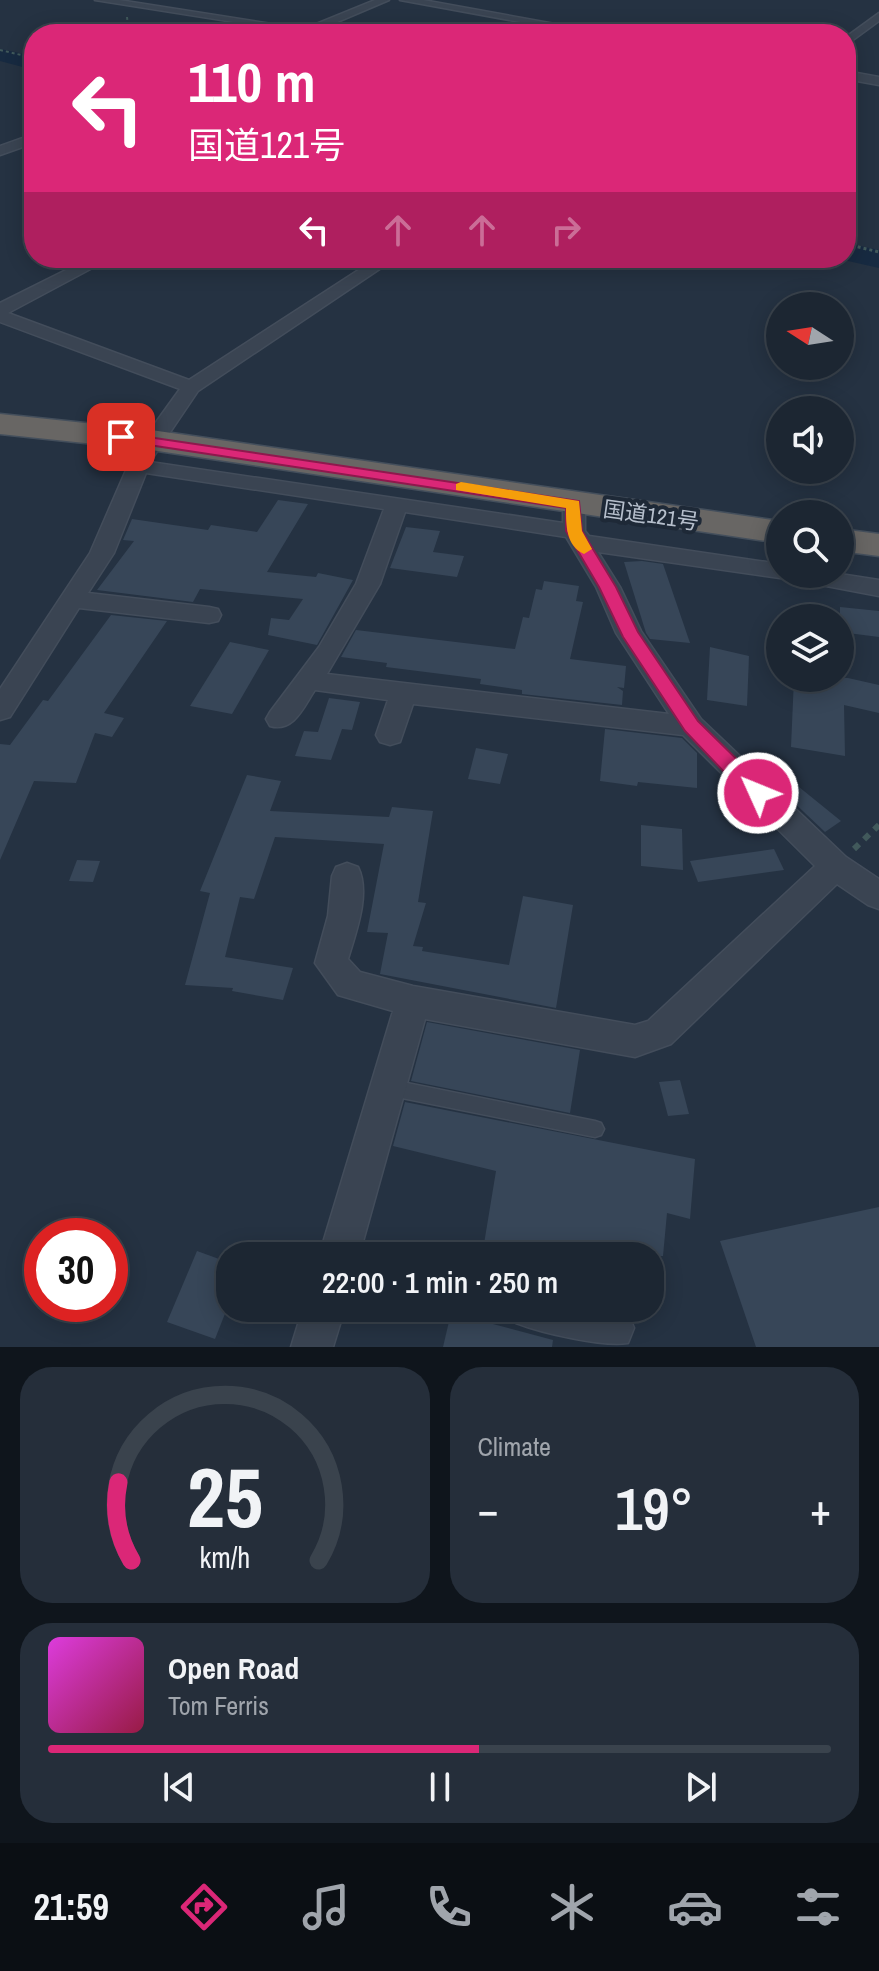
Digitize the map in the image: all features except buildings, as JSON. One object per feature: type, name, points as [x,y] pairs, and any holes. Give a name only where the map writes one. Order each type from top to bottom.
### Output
[{"type":"highway","name":"国道121号","points":[[0,424],[144,453],[576,526],[766,532]]},
{"type":"highway","points":[[854,542],[879,545]]},
{"type":"street","points":[[100,0],[247,24]]},
{"type":"street","points":[[324,24],[384,0]]},
{"type":"street","points":[[405,0],[546,24]]},
{"type":"street","points":[[856,34],[879,16]]},
{"type":"street","points":[[856,77],[879,81]]},
{"type":"street","points":[[0,151],[24,142]]},
{"type":"street","points":[[0,313],[84,268]]},
{"type":"street","points":[[0,710],[102,553],[144,453],[191,387],[373,268]]},
{"type":"street","points":[[0,313],[191,387]]},
{"type":"street","points":[[144,453],[397,505],[576,526],[766,568]]},
{"type":"street","points":[[280,719],[329,652],[368,584],[397,505]]},
{"type":"street","points":[[576,526],[629,633],[691,726],[835,866],[879,896]]},
{"type":"street","points":[[854,584],[879,588]]},
{"type":"street","points":[[70,599],[209,615]]},
{"type":"street","points":[[324,683],[691,726]]},
{"type":"street","points":[[390,735],[403,694]]},
{"type":"street","points":[[347,876],[344,916],[331,963],[350,984],[413,1001],[635,1041],[659,1033],[835,866]]},
{"type":"street","points":[[343,1242],[385,1087],[413,1001]]},
{"type":"street","points":[[312,1347],[320,1322]]},
{"type":"street","points":[[588,1322],[613,1328]]},
{"type":"lane","points":[[385,1087],[595,1129]]},
{"type":"path","points":[[0,50],[24,56]]},
{"type":"path","points":[[856,246],[879,252]]},
{"type":"waterway","points":[[0,55],[24,61]]},
{"type":"waterway","points":[[856,254],[879,259]]},
{"type":"slow traffic","points":[[461,487],[574,504],[574,531],[584,549]]},
{"type":"route","points":[[121,437],[574,504],[574,531],[608,587],[629,633],[691,726],[758,793]]}]
